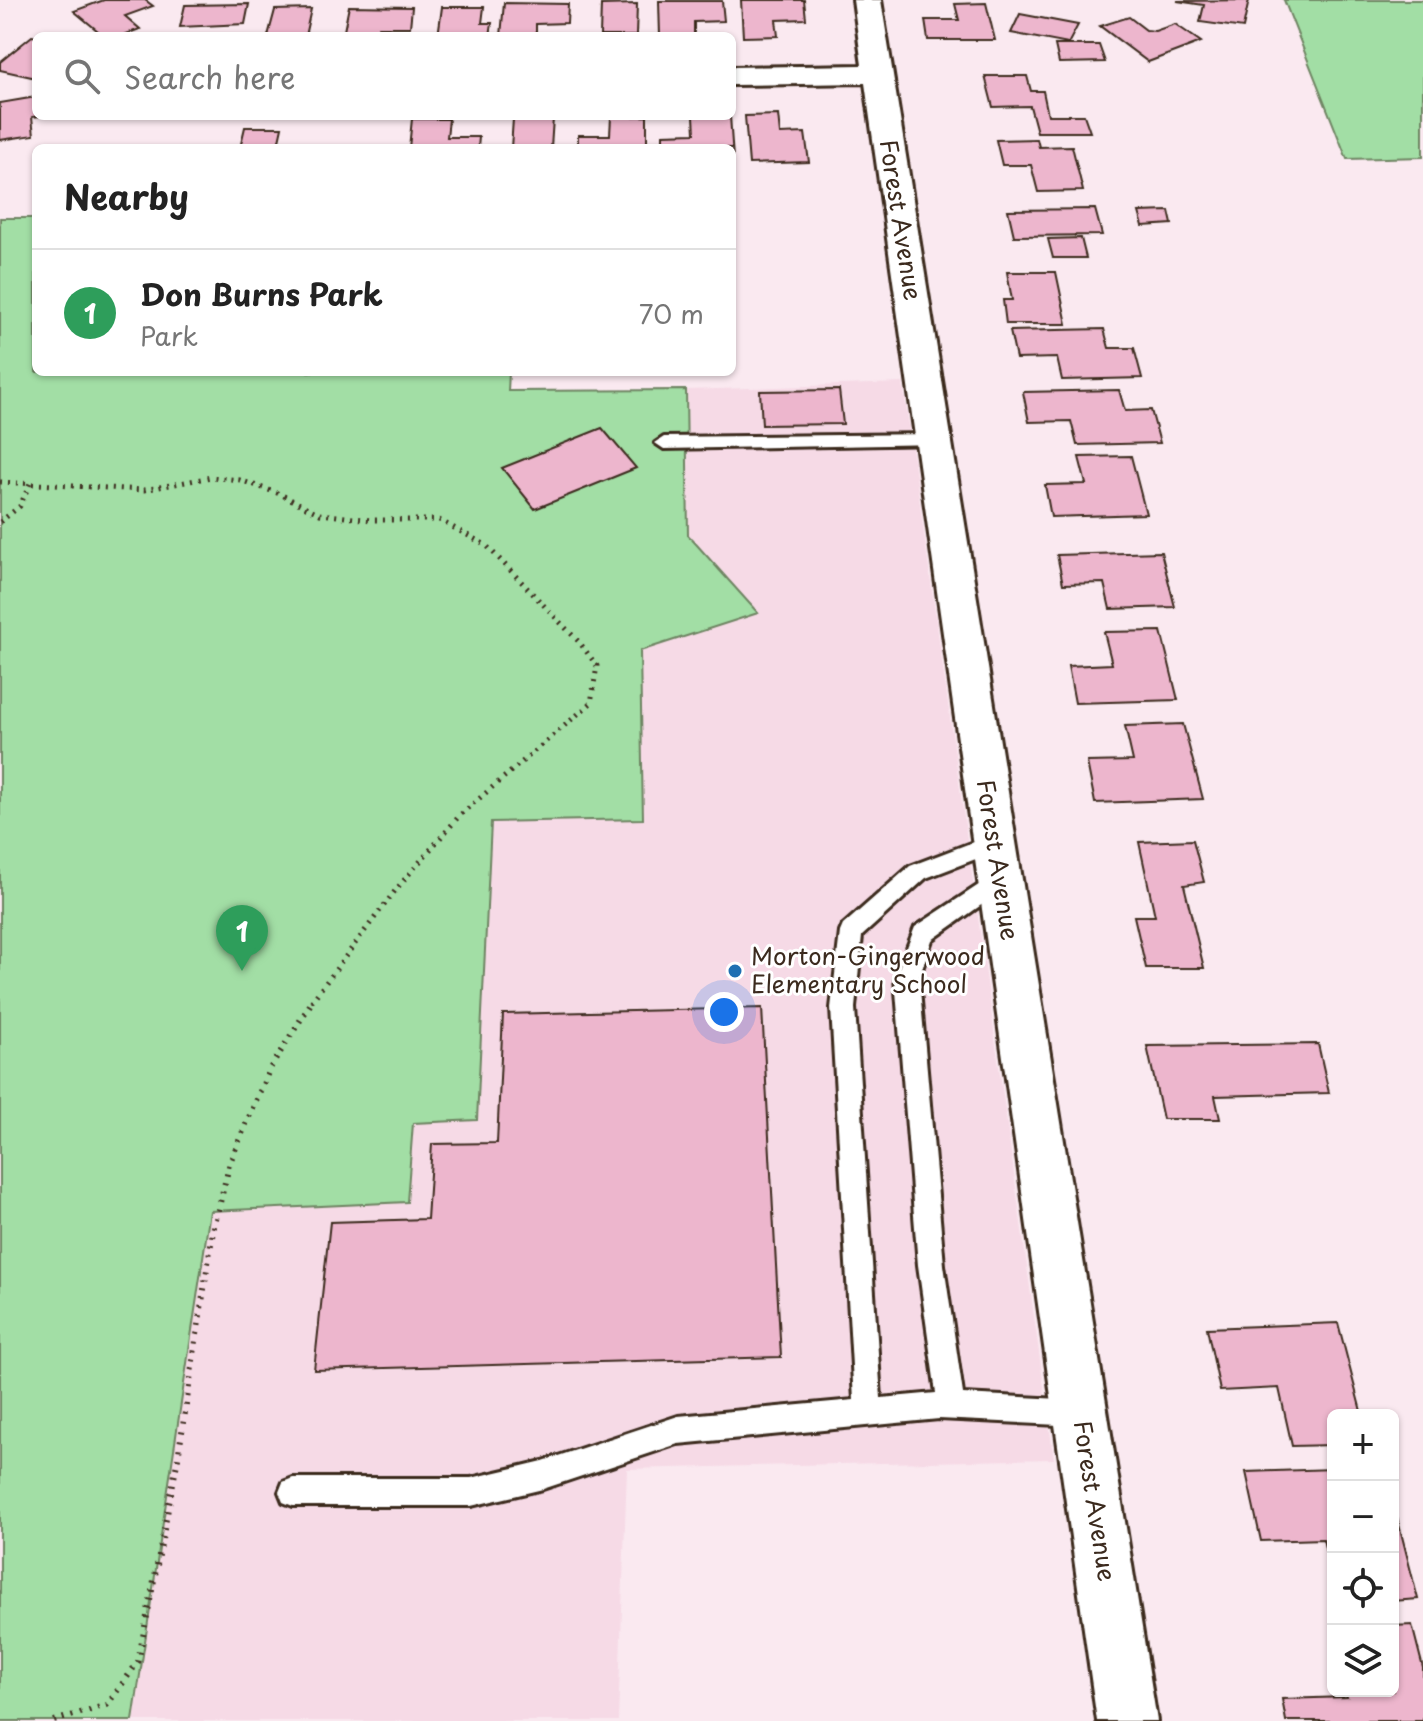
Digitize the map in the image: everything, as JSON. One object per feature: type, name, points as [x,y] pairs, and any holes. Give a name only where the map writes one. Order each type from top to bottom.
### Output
[{"type":"street","name":"Forest Avenue","points":[[867,0],[1127,1721]]},
{"type":"street","points":[[736,76],[879,74]]},
{"type":"lane","points":[[664,443],[934,440]]},
{"type":"lane","points":[[951,1406],[931,1265],[907,978],[923,934],[997,862]]},
{"type":"lane","points":[[868,1412],[843,1008],[851,932],[918,872],[997,862]]},
{"type":"lane","points":[[293,1492],[471,1492],[543,1475],[678,1430],[951,1406],[1080,1413]]},
{"type":"path","points":[[0,482],[144,490],[211,477],[240,480],[280,494],[320,514],[371,520],[439,520],[486,545],[580,643],[597,666],[591,703],[461,814],[398,887],[321,987],[269,1070],[230,1162],[213,1231],[178,1458],[138,1662],[107,1705],[54,1721]]},
{"type":"path","points":[[0,522],[20,506],[30,483]]},
{"type":"shaded area","name":"Morton-Gingerwood Elementary School","points":[[903,383],[1054,1459],[627,1469],[618,1721],[133,1721],[210,1210],[407,1202],[413,1123],[477,1120],[491,821],[643,819],[640,651],[758,613],[688,535],[686,390]]},
{"type":"green space","points":[[1284,0],[1423,0],[1423,157],[1347,159]]},
{"type":"green space","points":[[0,218],[32,218],[32,376],[509,376],[508,391],[686,390],[688,535],[758,613],[640,651],[643,819],[491,822],[477,1120],[413,1123],[407,1202],[210,1211],[133,1721],[0,1721]]},
{"type":"building","points":[[104,0],[145,0],[153,6],[125,16],[140,29],[132,32],[99,32],[74,11]]},
{"type":"building","points":[[741,0],[804,0],[806,19],[776,20],[778,36],[743,37]]},
{"type":"building","points":[[1249,0],[1243,28],[1200,22],[1204,5],[1177,1]]},
{"type":"building","points":[[659,1],[722,1],[724,21],[694,22],[694,32],[660,32]]},
{"type":"building","points":[[504,3],[568,4],[567,23],[536,24],[536,32],[501,32]]},
{"type":"building","points":[[986,3],[995,40],[928,40],[925,20],[959,20],[955,4]]},
{"type":"building","points":[[249,4],[245,24],[180,27],[185,5]]},
{"type":"building","points":[[637,4],[636,32],[600,32],[601,5]]},
{"type":"building","points":[[349,6],[412,7],[410,27],[379,27],[378,32],[344,32]]},
{"type":"building","points":[[442,7],[484,7],[482,23],[492,23],[491,32],[439,32]]},
{"type":"building","points":[[311,9],[306,32],[269,32],[275,10]]},
{"type":"building","points":[[1020,14],[1078,25],[1068,44],[1011,33]]},
{"type":"building","points":[[1129,17],[1146,30],[1155,31],[1175,24],[1201,42],[1148,62],[1100,26]]},
{"type":"building","points":[[32,36],[32,77],[0,70],[0,62]]},
{"type":"building","points":[[1055,45],[1099,45],[1105,62],[1059,63]]},
{"type":"building","points":[[985,76],[1027,76],[1031,91],[1043,91],[1048,115],[1084,115],[1090,132],[1037,132],[1030,106],[993,107]]},
{"type":"building","points":[[32,98],[34,135],[0,140],[0,103]]},
{"type":"building","points":[[778,115],[780,134],[805,133],[809,162],[749,164],[745,116]]},
{"type":"building","points":[[412,120],[449,120],[447,137],[479,137],[478,144],[409,144]]},
{"type":"building","points":[[513,120],[553,120],[551,144],[511,144]]},
{"type":"building","points":[[611,120],[647,120],[647,144],[578,144],[578,135],[610,135]]},
{"type":"building","points":[[694,120],[730,120],[732,144],[663,144],[663,134],[695,133]]},
{"type":"building","points":[[245,127],[282,127],[278,144],[241,144]]},
{"type":"building","points":[[1037,139],[1039,147],[1072,146],[1083,191],[1038,192],[1031,165],[1002,165],[996,140]]},
{"type":"building","points":[[1095,209],[1102,235],[1014,236],[1008,210]]},
{"type":"building","points":[[1169,211],[1172,224],[1143,226],[1139,212]]},
{"type":"building","points":[[1081,238],[1086,258],[1053,258],[1048,239]]},
{"type":"building","points":[[1007,272],[1056,272],[1067,324],[1006,324],[1003,300],[1012,300]]},
{"type":"building","points":[[1104,329],[1109,348],[1134,348],[1142,378],[1062,380],[1057,358],[1016,359],[1010,331]]},
{"type":"building","points":[[839,390],[843,424],[762,425],[760,391]]},
{"type":"building","points":[[1119,390],[1125,411],[1151,410],[1160,443],[1077,445],[1071,421],[1029,422],[1023,392]]},
{"type":"building","points":[[602,428],[636,468],[535,509],[502,468]]},
{"type":"building","points":[[1131,456],[1146,514],[1051,517],[1045,485],[1086,484],[1079,457]]},
{"type":"building","points":[[1161,552],[1175,607],[1110,609],[1104,583],[1063,584],[1057,555]]},
{"type":"building","points":[[1161,631],[1178,700],[1075,703],[1068,666],[1112,664],[1104,632]]},
{"type":"building","points":[[1183,724],[1203,799],[1095,803],[1087,762],[1133,761],[1125,726]]},
{"type":"building","points":[[1193,840],[1204,882],[1184,885],[1204,968],[1146,968],[1134,916],[1155,916],[1139,842]]},
{"type":"building","points":[[762,1008],[781,1357],[314,1370],[330,1222],[427,1219],[432,1144],[497,1143],[503,1014]]},
{"type":"building","points":[[1318,1044],[1329,1093],[1215,1096],[1220,1119],[1163,1119],[1147,1046]]},
{"type":"building","points":[[1338,1323],[1360,1409],[1327,1409],[1327,1445],[1292,1446],[1279,1388],[1220,1391],[1207,1328]]},
{"type":"building","points":[[1327,1469],[1327,1557],[1323,1539],[1261,1541],[1246,1472]]},
{"type":"building","points":[[1399,1525],[1418,1599],[1399,1601]]},
{"type":"building","points":[[1412,1625],[1423,1668],[1423,1721],[1286,1721],[1282,1699],[1399,1697],[1399,1626]]},
{"type":"place","name":"Don Burns Park","points":[[242,971]]},
{"type":"place","name":"Morton-Gingerwood Elementary School","points":[[735,971]]}]
